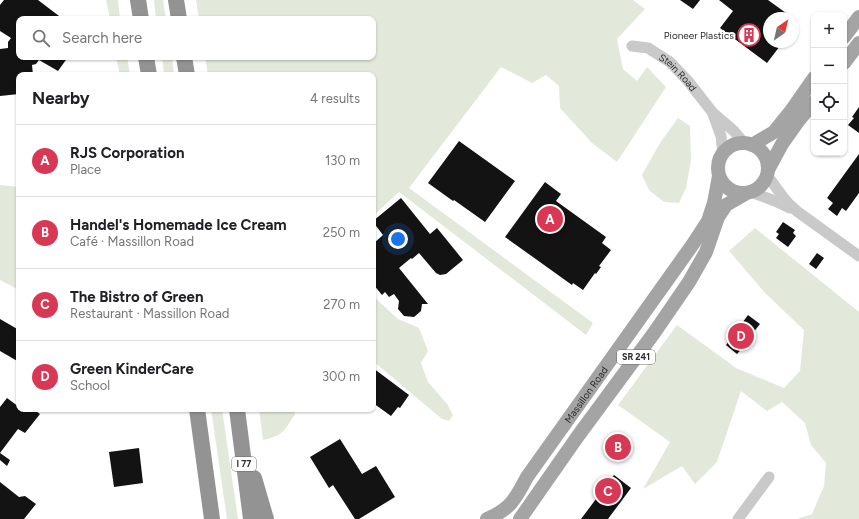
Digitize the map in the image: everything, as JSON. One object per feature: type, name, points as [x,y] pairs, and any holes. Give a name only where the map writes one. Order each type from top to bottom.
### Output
[{"type":"highway","points":[[138,0],[141,16]]},
{"type":"highway","points":[[176,0],[179,16]]},
{"type":"highway","points":[[146,60],[148,72]]},
{"type":"highway","points":[[184,60],[186,72]]},
{"type":"highway","points":[[197,412],[212,519]]},
{"type":"highway","points":[[238,415],[266,519]]},
{"type":"highway","name":"I 77","points":[[238,415],[251,519]]},
{"type":"highway","points":[[201,519],[204,460]]},
{"type":"main road","points":[[847,33],[859,17]]},
{"type":"main road","points":[[847,59],[859,43]]},
{"type":"main road","points":[[748,144],[774,132],[811,82]]},
{"type":"main road","name":"SR 241","points":[[748,193],[761,187],[766,180],[782,144],[811,106]]},
{"type":"main road","points":[[748,193],[737,193],[729,189],[723,184],[719,176],[719,160],[728,148],[736,144],[748,144],[759,149],[768,163],[768,173]]},
{"type":"main road","name":"Massillon Road","points":[[487,519],[508,508],[515,499],[527,477],[693,244],[708,221],[714,203],[719,176]]},
{"type":"main road","name":"Massillon Road","points":[[520,519],[689,282],[706,252],[718,217],[726,205],[748,193]]},
{"type":"street","name":"Stein Road","points":[[632,46],[648,48],[670,62],[688,81],[713,113],[748,144]]},
{"type":"street","name":"Stein Road","points":[[713,113],[721,136],[723,154]]},
{"type":"street","points":[[768,173],[783,197],[790,205],[859,256]]},
{"type":"street","points":[[748,193],[775,201],[798,212]]},
{"type":"street","points":[[738,519],[769,477]]},
{"type":"green space","points":[[106,0],[118,0],[120,16],[109,16]]},
{"type":"green space","points":[[154,0],[163,0],[166,16],[156,16]]},
{"type":"green space","points":[[196,0],[633,0],[645,9],[617,39],[623,69],[637,81],[647,67],[666,87],[617,162],[592,143],[560,108],[559,86],[546,75],[532,83],[501,67],[409,188],[593,323],[586,335],[399,192],[376,213],[376,72],[208,72],[206,60],[376,60],[376,16],[199,16]]},
{"type":"green space","points":[[117,60],[128,60],[130,72],[119,72]]},
{"type":"green space","points":[[162,60],[172,60],[174,72],[164,72]]},
{"type":"green space","points":[[678,118],[690,126],[691,160],[686,188],[679,203],[664,202],[649,190],[642,175],[660,143]]},
{"type":"green space","points":[[0,185],[16,187],[16,288],[0,280]]},
{"type":"green space","points":[[755,228],[859,312],[859,519],[797,519],[812,514],[824,486],[826,463],[811,445],[805,423],[782,402],[767,411],[741,391],[717,462],[695,484],[682,466],[643,489],[670,442],[618,405],[677,325],[736,368],[784,388],[800,371],[804,330],[765,293],[729,251]]},
{"type":"green space","points":[[376,299],[398,319],[419,328],[428,351],[421,363],[428,382],[447,404],[453,415],[449,421],[442,419],[376,364]]},
{"type":"green space","points":[[211,412],[222,412],[238,519],[227,519]]},
{"type":"green space","points":[[259,412],[294,412],[295,414],[283,432],[263,440]]},
{"type":"building","points":[[4,0],[38,0],[59,16],[16,16],[16,60],[39,60],[36,64],[32,65],[33,72],[16,72],[16,94],[0,96],[0,49],[8,48],[8,42],[11,38],[0,31],[0,5]]},
{"type":"building","name":"Pioneer Plastics","points":[[680,0],[700,0],[693,9]]},
{"type":"building","name":"Pioneer Plastics","points":[[719,0],[768,0],[785,12],[763,12],[763,48],[778,48],[767,63],[720,28],[733,11]]},
{"type":"building","points":[[39,60],[66,60],[58,71]]},
{"type":"building","points":[[859,107],[859,133],[848,125],[854,118],[852,117]]},
{"type":"building","points":[[459,141],[515,181],[485,222],[428,183]]},
{"type":"building","points":[[859,154],[859,193],[846,211],[842,208],[837,216],[828,209],[833,203],[827,198]]},
{"type":"building","points":[[545,182],[561,194],[556,201],[606,237],[602,243],[611,250],[599,266],[601,267],[583,290],[573,283],[572,285],[505,237]]},
{"type":"building","points":[[401,198],[430,234],[437,228],[463,260],[446,274],[440,275],[436,273],[419,253],[399,268],[428,304],[422,304],[421,311],[414,317],[404,316],[398,309],[399,301],[394,294],[389,297],[385,292],[382,295],[376,288],[376,241],[383,235],[376,226],[376,219]]},
{"type":"building","points":[[783,222],[795,230],[793,233],[796,236],[788,247],[776,238],[779,234],[776,232]]},
{"type":"building","points":[[817,253],[824,258],[816,269],[809,264]]},
{"type":"building","points":[[748,315],[760,324],[748,339],[750,341],[746,348],[744,346],[737,354],[726,345],[733,336],[730,334],[735,328],[737,330]]},
{"type":"building","points":[[0,319],[16,328],[16,360],[0,351]]},
{"type":"building","points":[[376,370],[409,395],[400,408],[398,407],[391,416],[376,405]]},
{"type":"building","points":[[7,398],[16,405],[16,412],[37,412],[40,414],[25,433],[18,429],[0,453],[0,407]]},
{"type":"building","points":[[613,437],[631,450],[625,459],[607,445]]},
{"type":"building","points":[[340,439],[362,474],[376,466],[395,497],[359,519],[355,519],[333,485],[329,488],[310,457]]},
{"type":"building","points":[[139,448],[143,483],[114,487],[109,452]]},
{"type":"building","points":[[0,453],[10,460],[7,466],[0,460]]},
{"type":"building","points":[[614,475],[631,488],[608,519],[581,519]]},
{"type":"building","points":[[0,482],[19,497],[25,496],[36,504],[24,519],[0,519]]},
{"type":"place","name":"Pioneer Plastics","points":[[749,35]]},
{"type":"place","name":"RJS Corporation","points":[[550,219]]},
{"type":"place","name":"Green KinderCare","points":[[741,336]]},
{"type":"place","name":"Handel's Homemade Ice Cream","points":[[618,447]]},
{"type":"place","name":"The Bistro of Green","points":[[608,491]]}]
